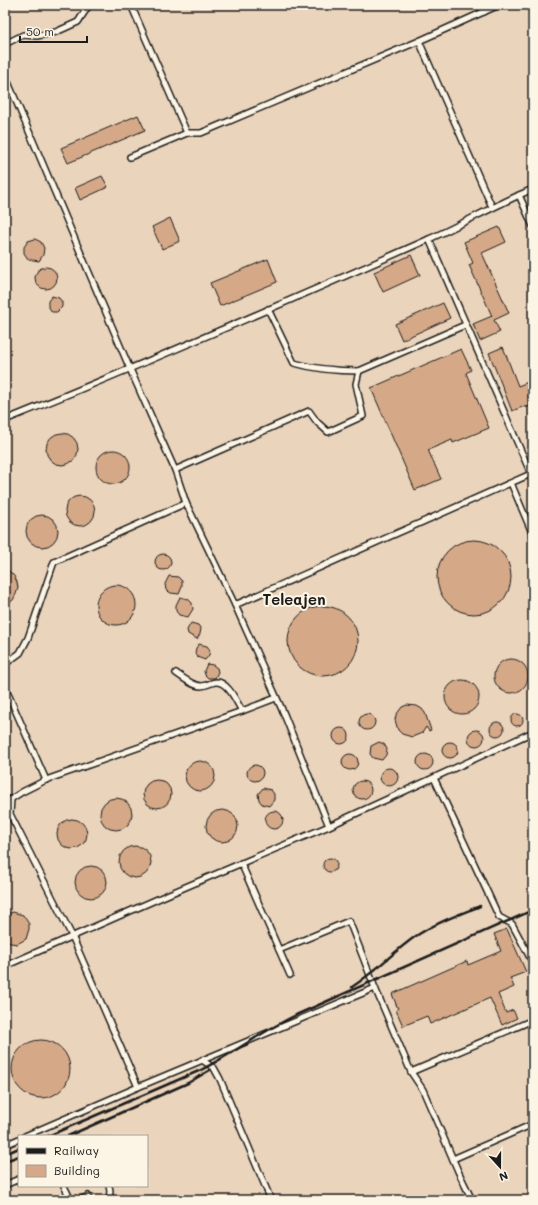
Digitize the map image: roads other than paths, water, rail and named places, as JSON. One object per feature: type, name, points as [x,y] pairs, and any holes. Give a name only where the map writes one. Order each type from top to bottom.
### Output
[{"type":"lane","points":[[5,46],[23,35],[37,36],[56,32],[78,22],[88,5]]},
{"type":"lane","points":[[131,5],[187,133]]},
{"type":"lane","points":[[481,5],[484,12]]},
{"type":"lane","points":[[130,157],[187,133],[201,133],[419,41],[499,5]]},
{"type":"lane","points":[[419,41],[492,207]]},
{"type":"lane","points":[[5,75],[130,369],[175,470],[186,503],[235,605],[276,698],[329,826]]},
{"type":"lane","points":[[5,420],[130,369],[429,239],[492,207],[533,189]]},
{"type":"lane","points":[[519,195],[533,226]]},
{"type":"lane","points":[[235,605],[532,473],[465,325],[429,239]]},
{"type":"lane","points":[[268,309],[294,363],[314,368],[359,371],[465,325]]},
{"type":"lane","points":[[175,470],[309,411],[317,422],[328,432],[363,416],[356,384],[359,371]]},
{"type":"lane","points":[[511,483],[533,535]]},
{"type":"lane","points":[[5,664],[20,653],[28,638],[54,562],[186,503]]},
{"type":"lane","points":[[176,673],[200,686],[216,682],[222,683],[232,694],[242,711]]},
{"type":"lane","points":[[5,687],[46,780]]},
{"type":"lane","points":[[138,1087],[72,936],[8,815],[11,799],[46,780],[276,698]]},
{"type":"lane","points":[[5,966],[329,826],[533,732]]},
{"type":"lane","points":[[434,778],[499,917],[512,924],[533,963]]},
{"type":"lane","points":[[241,863],[290,975]]},
{"type":"lane","points":[[279,950],[349,921],[375,988],[411,1072],[423,1090],[472,1200]]},
{"type":"lane","points":[[27,1135],[375,988]]},
{"type":"lane","points":[[411,1072],[533,1020]]},
{"type":"lane","points":[[202,1060],[214,1068],[220,1079],[271,1200]]},
{"type":"lane","points":[[453,1159],[533,1124]]},
{"type":"lane","points":[[5,1145],[18,1139]]},
{"type":"lane","points":[[5,1185],[18,1179]]},
{"type":"lane","points":[[64,1187],[71,1200]]},
{"type":"lane","points":[[109,1187],[109,1200]]},
{"type":"lane","points":[[80,1200],[88,1196],[88,1200]]},
{"type":"railway","points":[[352,987],[423,931],[480,906]]},
{"type":"railway","points":[[50,1135],[201,1070],[296,1015],[533,910]]},
{"type":"railway","points":[[70,1135],[188,1083],[210,1070]]},
{"type":"railway","points":[[5,1154],[18,1148]]},
{"type":"railway","points":[[5,1161],[18,1156]]},
{"type":"district","name":"Teleajen","points":[[294,599]]}]
